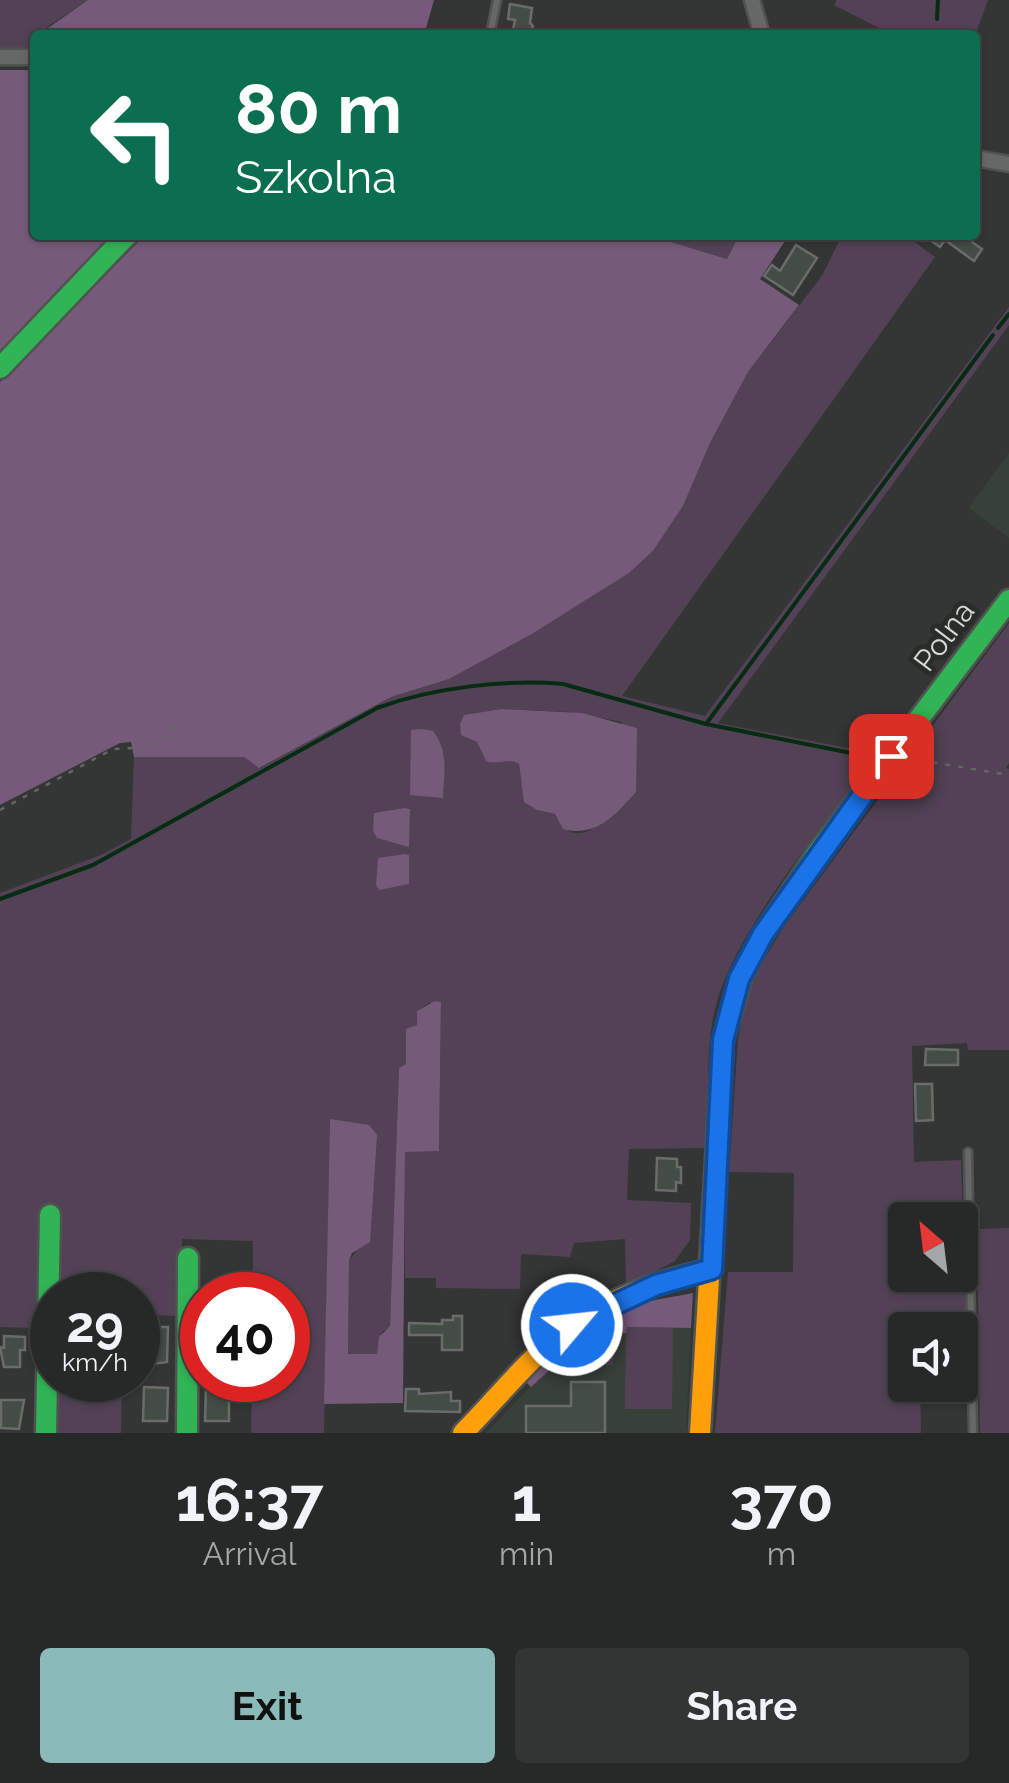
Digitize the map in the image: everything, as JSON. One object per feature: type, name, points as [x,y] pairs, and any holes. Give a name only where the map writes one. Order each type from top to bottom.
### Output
[{"type":"street","points":[[752,0],[761,30]]},
{"type":"street","points":[[0,58],[30,57]]},
{"type":"street","points":[[980,159],[1009,164]]},
{"type":"street","points":[[0,368],[122,240]]},
{"type":"street","name":"Polna","points":[[700,1433],[723,1040],[739,979],[784,903],[1009,600]]},
{"type":"street","points":[[46,1433],[50,1215]]},
{"type":"street","points":[[186,1433],[188,1258]]},
{"type":"street","points":[[463,1433],[572,1325],[656,1285],[712,1269]]},
{"type":"lane","points":[[491,30],[497,0]]},
{"type":"lane","points":[[968,1152],[974,1433]]},
{"type":"path","points":[[0,810],[113,749],[150,747],[164,741],[185,710]]},
{"type":"path","points":[[891,756],[1009,775]]},
{"type":"shaded area","points":[[0,0],[88,0],[43,30],[30,30],[30,50],[0,51]]},
{"type":"shaded area","points":[[88,0],[434,0],[425,30],[45,30]]},
{"type":"shaded area","points":[[837,0],[988,0],[977,30],[883,30],[834,5]]},
{"type":"shaded area","points":[[0,70],[30,70],[30,240],[113,240],[0,353]]},
{"type":"shaded area","points":[[140,240],[664,240],[727,259],[736,240],[786,240],[760,279],[799,305],[748,372],[710,443],[683,506],[653,551],[629,573],[532,634],[449,679],[391,697],[259,768],[244,757],[134,757],[131,742],[120,743],[0,805],[0,382]]},
{"type":"shaded area","points":[[664,240],[736,240],[727,259]]},
{"type":"shaded area","points":[[840,240],[912,240],[935,257],[622,696],[705,716],[1009,307],[1009,325],[718,723],[863,751],[877,745],[882,748],[789,870],[729,970],[717,1001],[710,1037],[708,1148],[629,1149],[627,1200],[691,1203],[690,1240],[675,1261],[626,1287],[625,1239],[574,1243],[570,1257],[521,1254],[520,1289],[436,1288],[436,1278],[405,1278],[405,1151],[439,1151],[441,1003],[429,1003],[417,1011],[406,1064],[399,1069],[390,1327],[382,1332],[377,1354],[348,1355],[349,1261],[359,1247],[330,1120],[324,1433],[251,1433],[252,1402],[310,1402],[310,1272],[253,1272],[253,1241],[182,1239],[180,1316],[160,1316],[160,1272],[30,1272],[30,1328],[0,1327],[0,893],[101,855],[131,839],[134,757],[244,757],[260,768],[391,697],[449,679],[532,634],[629,573],[653,551],[683,506],[710,443],[748,372],[822,276]],"holes":[[[501,709],[569,712],[622,722],[623,806],[588,831],[571,832],[555,814],[537,810],[521,782],[519,764],[486,761],[477,742],[470,738],[464,715]]]},
{"type":"shaded area","points":[[1009,453],[1009,538],[969,508]]},
{"type":"shaded area","points":[[1009,623],[1009,1050],[968,1050],[967,1043],[912,1046],[914,1162],[961,1160],[962,1202],[888,1202],[888,1292],[965,1292],[966,1312],[888,1312],[888,1402],[920,1402],[921,1433],[715,1433],[728,1272],[793,1272],[794,1173],[729,1172],[738,1039],[757,971],[785,925]]},
{"type":"shaded area","points":[[501,709],[582,713],[637,728],[636,792],[595,827],[563,829],[555,814],[524,802],[519,764],[486,761],[477,742],[461,735],[464,715]]},
{"type":"shaded area","points":[[411,730],[433,731],[441,747],[443,798],[410,795]]},
{"type":"shaded area","points":[[410,809],[409,847],[377,838],[373,831],[374,813]]},
{"type":"shaded area","points":[[409,855],[409,884],[379,890],[378,858]]},
{"type":"shaded area","points":[[435,1001],[441,1002],[439,1151],[405,1152],[403,1403],[324,1404],[330,1119],[369,1125],[377,1135],[370,1242],[352,1253],[349,1261],[348,1354],[377,1354],[379,1337],[390,1326],[399,1068],[406,1064],[406,1029],[417,1025],[417,1011]]},
{"type":"shaded area","points":[[1009,1228],[1009,1433],[980,1433],[978,1229]]},
{"type":"shaded area","points":[[693,1293],[691,1328],[627,1327],[626,1333],[590,1333],[531,1387],[524,1380],[570,1337],[602,1316]]},
{"type":"shaded area","points":[[626,1327],[691,1328],[686,1433],[486,1433],[590,1333]]},
{"type":"shaded area","points":[[626,1327],[673,1328],[672,1409],[625,1409]]},
{"type":"shaded area","points":[[590,1333],[612,1334],[613,1365],[571,1368],[572,1347]]},
{"type":"shaded area","points":[[39,1402],[122,1402],[121,1433],[39,1433]]},
{"type":"building","points":[[510,4],[532,8],[531,30],[513,30],[515,20],[508,19]]},
{"type":"building","points":[[945,240],[969,240],[982,249],[974,261]]},
{"type":"building","points":[[796,245],[817,258],[793,295],[764,276],[772,265],[780,271]]},
{"type":"building","points":[[926,1049],[958,1050],[958,1065],[925,1065]]},
{"type":"building","points":[[915,1084],[932,1084],[933,1120],[916,1121]]},
{"type":"building","points":[[657,1158],[677,1159],[681,1183],[676,1182],[676,1191],[656,1190]]},
{"type":"building","points":[[453,1316],[462,1316],[462,1350],[442,1350],[442,1335],[409,1335],[409,1323],[442,1324],[442,1320],[453,1320]]},
{"type":"building","points":[[160,1327],[168,1327],[167,1362],[160,1363]]},
{"type":"building","points":[[4,1336],[25,1337],[20,1367],[4,1367],[0,1347],[4,1348]]},
{"type":"building","points":[[571,1382],[605,1382],[605,1433],[526,1433],[526,1406],[571,1406]]},
{"type":"building","points":[[160,1388],[168,1388],[167,1421],[143,1421],[144,1402],[160,1402]]},
{"type":"building","points":[[406,1389],[419,1389],[419,1394],[451,1392],[451,1401],[460,1401],[460,1412],[405,1411]]},
{"type":"building","points":[[1,1400],[24,1400],[19,1429],[1,1428]]},
{"type":"building","points":[[206,1402],[229,1402],[229,1421],[205,1421]]},
{"type":"waterway","points":[[937,19],[938,0]]},
{"type":"waterway","points":[[998,328],[1009,314]]},
{"type":"waterway","points":[[706,724],[993,335]]},
{"type":"waterway","points":[[0,899],[93,865],[377,708],[444,690],[517,683],[563,684],[706,724],[861,755]]},
{"type":"traffic: fast","points":[[0,368],[122,240]]},
{"type":"traffic: fast","points":[[762,936],[818,852],[1009,600]]},
{"type":"traffic: fast","points":[[46,1433],[50,1215]]},
{"type":"traffic: fast","points":[[187,1433],[188,1258]]},
{"type":"traffic: slow","points":[[700,1433],[723,1040],[743,973],[762,936]]},
{"type":"traffic: slow","points":[[463,1433],[536,1356],[579,1321],[633,1293],[712,1269]]},
{"type":"route","points":[[572,1325],[656,1285],[712,1269],[723,1040],[739,979],[763,934],[891,756]]}]
